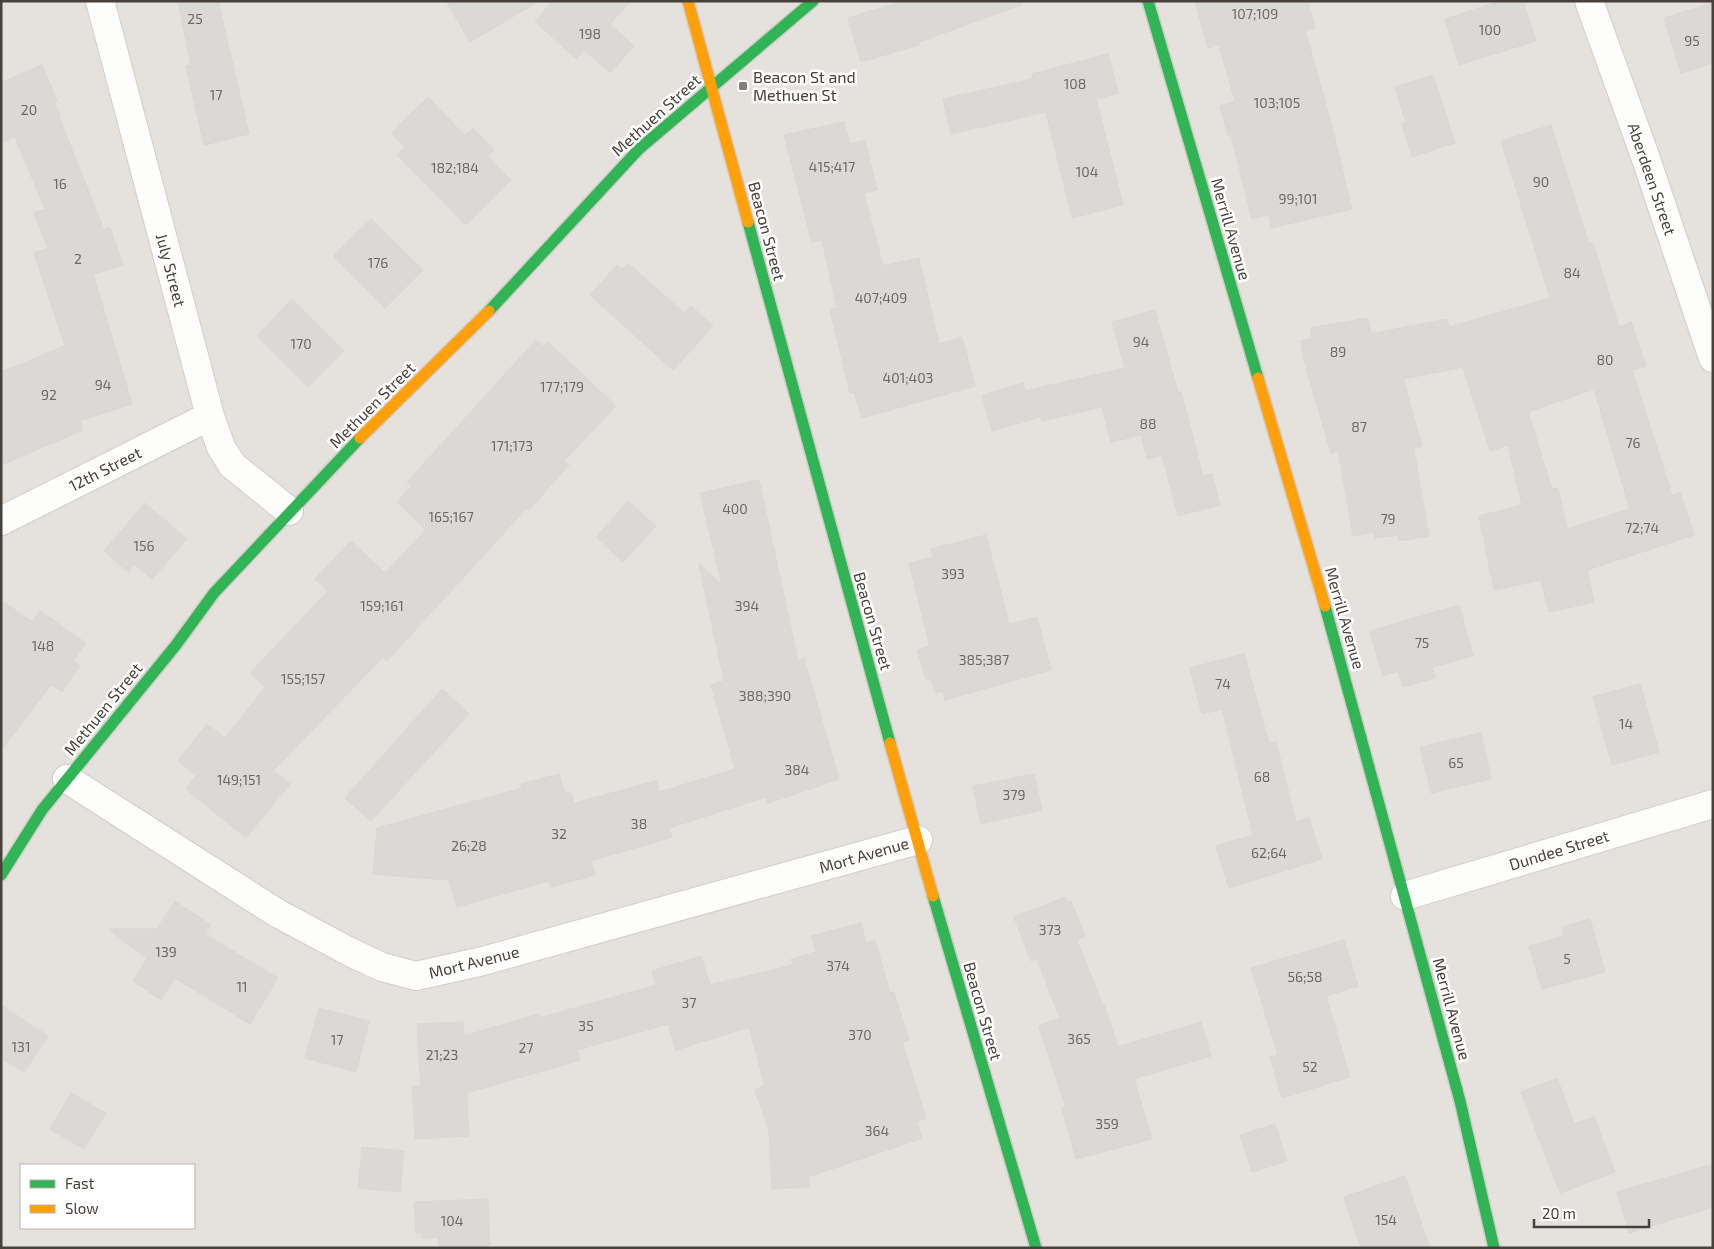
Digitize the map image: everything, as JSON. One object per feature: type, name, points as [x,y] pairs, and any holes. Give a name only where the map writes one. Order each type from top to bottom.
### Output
[{"type":"street","name":"July Street","points":[[100,1],[210,416],[221,447],[232,465],[289,512]]},
{"type":"street","name":"Beacon Street","points":[[688,1],[798,411],[961,994],[1036,1248]]},
{"type":"street","name":"Methuen Street","points":[[1,875],[42,810],[176,645],[214,593],[289,512],[375,422],[466,336],[639,149],[813,1]]},
{"type":"street","name":"Merrill Avenue","points":[[1148,1],[1353,703],[1460,1101],[1494,1248]]},
{"type":"street","name":"Aberdeen Street","points":[[1590,1],[1645,156],[1713,358]]},
{"type":"street","name":"12th Street","points":[[1,521],[210,416]]},
{"type":"street","name":"Mort Avenue","points":[[67,779],[277,913],[350,952],[382,966],[416,976],[483,961],[918,840]]},
{"type":"street","name":"Dundee Street","points":[[1405,896],[1713,804]]},
{"type":"shaded area","points":[[1,1],[1713,1],[1713,1248],[1,1248]]},
{"type":"building","points":[[178,1],[218,1],[249,134],[204,145],[186,66],[191,65]]},
{"type":"building","points":[[446,1],[539,1],[470,42]]},
{"type":"building","points":[[553,1],[631,1],[610,24],[634,46],[610,73],[585,50],[576,59],[535,21]]},
{"type":"building","points":[[904,1],[1020,1],[1021,5],[919,42],[919,45],[861,62],[848,18]]},
{"type":"building","points":[[1195,1],[1308,1],[1315,28],[1305,30],[1331,123],[1352,209],[1271,228],[1269,215],[1252,219],[1231,134],[1228,135],[1220,106],[1235,101],[1219,45],[1208,48]]},
{"type":"building","points":[[1501,1],[1523,1],[1536,41],[1459,65],[1445,19]]},
{"type":"building","points":[[1713,3],[1713,63],[1681,73],[1664,18]]},
{"type":"building","points":[[1108,54],[1118,93],[1096,99],[1123,205],[1072,218],[1046,112],[951,134],[943,99],[1033,79],[1032,74]]},
{"type":"building","points":[[42,65],[57,101],[54,102],[61,117],[59,117],[104,230],[110,227],[123,265],[93,274],[132,404],[80,421],[83,430],[1,465],[1,372],[65,346],[34,253],[48,248],[34,213],[45,209],[15,137],[1,143],[1,83]]},
{"type":"building","points":[[1433,75],[1455,143],[1412,157],[1402,124],[1406,123],[1395,87]]},
{"type":"building","points":[[428,97],[465,136],[473,128],[494,150],[487,156],[511,180],[466,225],[397,155],[405,147],[391,133]]},
{"type":"building","points":[[844,122],[850,144],[865,140],[877,190],[864,193],[883,266],[919,258],[939,344],[962,337],[975,386],[862,418],[854,392],[850,393],[830,310],[837,308],[822,240],[812,242],[784,135]]},
{"type":"building","points":[[1551,125],[1589,244],[1593,243],[1619,327],[1631,322],[1646,366],[1632,370],[1672,495],[1680,492],[1694,535],[1587,570],[1594,602],[1549,612],[1541,580],[1494,590],[1479,516],[1522,505],[1508,445],[1490,451],[1463,367],[1403,379],[1422,446],[1414,448],[1429,536],[1399,541],[1398,535],[1375,538],[1375,532],[1353,536],[1338,451],[1331,453],[1304,360],[1301,341],[1312,339],[1310,328],[1368,318],[1371,334],[1447,319],[1449,327],[1550,298],[1501,141]],"holes":[[[1594,389],[1630,509],[1567,529],[1558,488],[1552,489],[1528,412]]]},
{"type":"building","points":[[371,219],[423,270],[385,308],[333,256]]},
{"type":"building","points":[[628,263],[684,313],[691,306],[713,326],[673,370],[590,295],[617,265],[621,270]]},
{"type":"building","points":[[292,299],[344,351],[308,387],[257,336]]},
{"type":"building","points":[[1155,310],[1178,393],[1181,392],[1203,476],[1212,474],[1220,505],[1178,516],[1162,455],[1147,459],[1141,435],[1111,442],[1102,407],[1042,421],[1041,417],[992,431],[982,395],[1023,383],[1025,391],[1125,368],[1112,322]]},
{"type":"building","points":[[536,340],[544,347],[548,342],[616,406],[564,461],[569,465],[528,511],[526,509],[387,661],[383,657],[273,771],[290,784],[246,838],[186,789],[196,776],[178,761],[207,724],[225,738],[265,687],[250,673],[328,591],[315,579],[351,541],[385,573],[426,530],[397,502],[411,486],[407,482]]},
{"type":"building","points":[[759,480],[798,660],[804,658],[839,779],[768,803],[766,797],[669,828],[672,837],[591,861],[595,875],[551,887],[549,881],[457,907],[449,880],[408,877],[407,869],[406,877],[373,874],[377,828],[522,788],[521,784],[559,774],[565,793],[571,792],[574,803],[656,781],[659,792],[735,769],[711,685],[724,681],[699,564],[722,585],[700,493]]},
{"type":"building","points":[[628,501],[656,526],[623,562],[596,537]]},
{"type":"building","points":[[145,503],[187,539],[152,579],[135,565],[128,572],[104,551]]},
{"type":"building","points":[[986,535],[1009,624],[1037,617],[1051,670],[945,700],[943,691],[935,693],[931,678],[926,679],[917,650],[930,646],[909,563],[934,557],[931,549]]},
{"type":"building","points":[[1,600],[32,622],[40,611],[86,643],[73,661],[80,666],[62,692],[51,685],[1,751]]},
{"type":"building","points":[[1459,605],[1473,656],[1432,667],[1435,678],[1403,687],[1398,671],[1383,676],[1370,631]]},
{"type":"building","points":[[1244,654],[1269,744],[1276,742],[1296,822],[1309,818],[1322,859],[1229,888],[1216,846],[1253,835],[1222,709],[1202,714],[1190,668]]},
{"type":"building","points":[[1640,684],[1659,752],[1612,765],[1593,697]]},
{"type":"building","points":[[442,689],[469,714],[371,821],[345,798]]},
{"type":"building","points":[[1481,733],[1491,779],[1431,793],[1420,747]]},
{"type":"building","points":[[1034,774],[1042,810],[981,824],[973,786]]},
{"type":"building","points":[[1065,897],[1067,902],[1071,901],[1085,936],[1077,940],[1102,1004],[1104,1004],[1118,1047],[1201,1022],[1211,1056],[1134,1079],[1152,1139],[1076,1159],[1062,1108],[1066,1107],[1039,1026],[1060,1018],[1037,959],[1031,961],[1014,917]]},
{"type":"building","points":[[175,901],[211,925],[205,934],[278,978],[250,1024],[175,978],[161,1000],[133,981],[147,959],[109,929],[157,929]]},
{"type":"building","points":[[1590,919],[1605,972],[1542,989],[1529,946],[1564,936],[1562,927]]},
{"type":"building","points":[[861,923],[866,943],[875,940],[890,993],[894,992],[909,1040],[902,1042],[926,1118],[917,1122],[922,1138],[808,1177],[809,1187],[772,1189],[769,1131],[755,1090],[765,1086],[749,1027],[676,1050],[668,1024],[577,1050],[580,1060],[467,1093],[469,1136],[415,1139],[412,1086],[421,1086],[417,1024],[463,1022],[464,1036],[538,1014],[539,1018],[656,985],[652,971],[701,956],[710,985],[793,965],[791,959],[816,952],[812,936]]},
{"type":"building","points":[[1344,940],[1358,986],[1326,996],[1350,1077],[1282,1098],[1270,1057],[1278,1055],[1251,968]]},
{"type":"building","points":[[1,1005],[48,1036],[24,1072],[1,1058]]},
{"type":"building","points":[[319,1008],[369,1021],[356,1072],[305,1058]]},
{"type":"building","points":[[1557,1078],[1574,1124],[1594,1117],[1615,1172],[1560,1193],[1521,1092]]},
{"type":"building","points":[[71,1093],[106,1113],[84,1149],[50,1129]]},
{"type":"building","points":[[1275,1124],[1287,1161],[1252,1172],[1240,1135]]},
{"type":"building","points":[[362,1147],[404,1151],[400,1192],[358,1188]]},
{"type":"building","points":[[1713,1164],[1713,1207],[1629,1233],[1617,1192]]},
{"type":"building","points":[[1405,1176],[1430,1248],[1361,1248],[1344,1197]]},
{"type":"building","points":[[488,1199],[490,1246],[439,1248],[438,1237],[422,1238],[421,1233],[416,1233],[414,1202]]},
{"type":"traffic: fast","points":[[489,311],[639,149],[813,1]]},
{"type":"traffic: fast","points":[[1148,1],[1258,378]]},
{"type":"traffic: fast","points":[[748,222],[890,743]]},
{"type":"traffic: fast","points":[[1,875],[42,810],[176,645],[214,593],[360,438]]},
{"type":"traffic: fast","points":[[1325,606],[1460,1101],[1494,1248]]},
{"type":"traffic: fast","points":[[933,896],[1036,1248]]},
{"type":"traffic: slow","points":[[688,1],[748,222]]},
{"type":"traffic: slow","points":[[360,438],[489,311]]},
{"type":"traffic: slow","points":[[1258,378],[1325,606]]},
{"type":"traffic: slow","points":[[890,743],[933,896]]},
{"type":"place","name":"Beacon St and Methuen St","points":[[743,86]]}]
